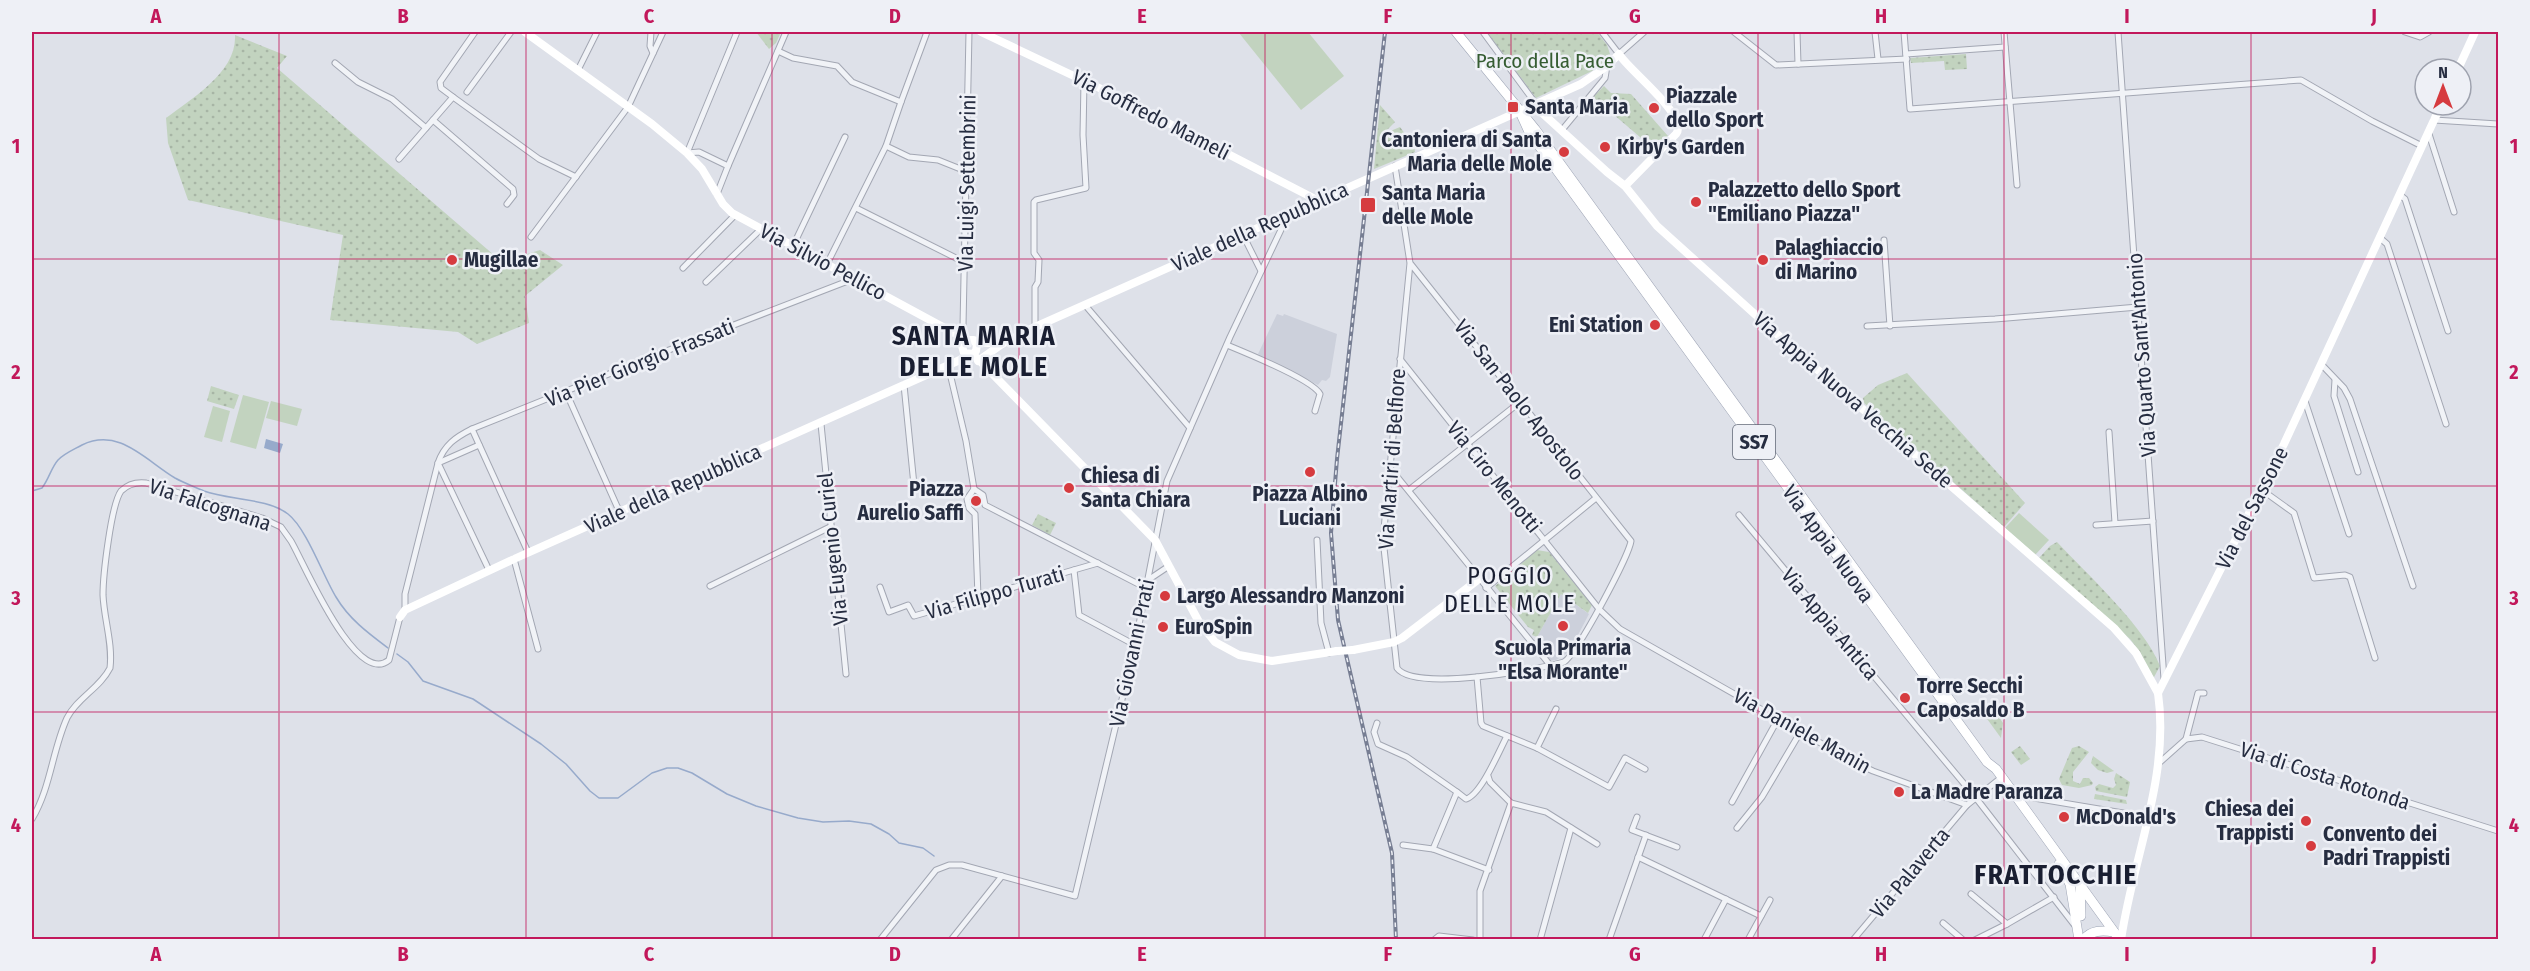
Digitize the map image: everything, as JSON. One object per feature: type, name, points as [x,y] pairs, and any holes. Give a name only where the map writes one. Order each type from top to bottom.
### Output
[{"type":"main road","name":"Via Appia Nuova","points":[[1458,32],[1543,140],[2119,937]]},
{"type":"main road","points":[[2047,840],[2070,884],[2080,936]]},
{"type":"main road","points":[[2080,884],[2080,936]]},
{"type":"main road","points":[[2080,936],[2091,932],[2119,937]]},
{"type":"street","points":[[475,32],[439,84],[441,88],[539,159],[576,177]]},
{"type":"street","points":[[467,92],[511,32]]},
{"type":"street","name":"Via Silvio Pellico","points":[[525,32],[579,70],[687,153],[702,170],[728,209],[735,215],[971,341]]},
{"type":"street","points":[[579,70],[597,32]]},
{"type":"street","points":[[651,32],[650,46],[653,53]]},
{"type":"street","points":[[531,237],[628,107],[663,32]]},
{"type":"street","points":[[728,166],[699,152],[687,153],[737,32]]},
{"type":"street","points":[[717,194],[786,32]]},
{"type":"street","points":[[827,264],[886,146],[927,32]]},
{"type":"street","name":"Via Luigi Settembrini","points":[[959,334],[963,326],[966,263],[969,32]]},
{"type":"street","name":"Via Goffredo Mameli","points":[[981,32],[1084,81],[1319,201]]},
{"type":"street","points":[[1483,32],[1538,107]]},
{"type":"street","points":[[1602,32],[1629,67],[1677,119],[1679,127],[1676,134],[1625,186]]},
{"type":"street","points":[[1519,110],[1538,107],[1581,84],[1607,66],[1644,32]]},
{"type":"street","points":[[1734,32],[1772,63],[1780,65],[1878,59],[2005,47]]},
{"type":"street","points":[[1797,32],[1798,64]]},
{"type":"street","points":[[1875,32],[1878,59]]},
{"type":"street","points":[[1904,32],[1910,109],[2301,80],[2372,121],[2422,146]]},
{"type":"street","points":[[2004,32],[2017,185]]},
{"type":"street","name":"Via Quarto Sant'Antonio","points":[[2118,32],[2164,679]]},
{"type":"street","points":[[2405,32],[2420,37],[2429,32]]},
{"type":"street","points":[[2464,57],[2475,32]]},
{"type":"street","points":[[778,51],[793,58],[837,66],[852,82],[901,102]]},
{"type":"street","points":[[334,63],[358,82],[392,99],[426,128]]},
{"type":"street","points":[[1607,66],[1629,67]]},
{"type":"street","points":[[1562,130],[1605,78],[1607,66]]},
{"type":"street","points":[[1035,327],[1035,287],[1038,282],[1039,260],[1034,254],[1034,202],[1086,188],[1083,135],[1084,81]]},
{"type":"street","points":[[399,159],[453,96]]},
{"type":"street","name":"Via Appia Nuova Vecchia Sede","points":[[1538,107],[1625,186],[1661,229],[1788,344],[2114,628],[2136,653],[2158,693]]},
{"type":"street","name":"Viale della Repubblica","points":[[403,614],[528,552],[821,424],[949,365],[974,357],[1035,327],[1519,110]]},
{"type":"street","name":"Via del Sassone","points":[[2119,937],[2159,763],[2161,727],[2158,693],[2305,401],[2435,117]]},
{"type":"street","points":[[433,120],[512,188],[514,194],[507,204]]},
{"type":"street","points":[[2434,120],[2499,124]]},
{"type":"street","points":[[2428,133],[2454,212]]},
{"type":"street","points":[[794,246],[845,137]]},
{"type":"street","points":[[886,146],[909,157],[938,160],[968,172]]},
{"type":"street","name":"Via Martiri di Belfiore","points":[[1395,166],[1410,263],[1399,358],[1384,548],[1397,668],[1405,675],[1440,680],[1477,677],[1564,662],[1572,656],[1599,609],[1631,544],[1628,537]]},
{"type":"street","points":[[2400,195],[2405,199],[2448,331]]},
{"type":"street","points":[[856,208],[966,263]]},
{"type":"street","points":[[683,268],[735,215]]},
{"type":"street","name":"Via Giovanni Prati","points":[[880,939],[932,874],[941,867],[958,865],[1075,896],[1135,645],[1167,481],[1261,270],[1288,215]]},
{"type":"street","points":[[706,282],[761,229]]},
{"type":"street","points":[[1244,235],[1261,270]]},
{"type":"street","points":[[2380,238],[2387,244],[2446,424]]},
{"type":"street","points":[[1884,240],[1890,326]]},
{"type":"street","points":[[1842,253],[1884,250]]},
{"type":"street","name":"Via San Paolo Apostolo","points":[[1410,263],[1628,537]]},
{"type":"street","name":"Via Pier Giorgio Frassati","points":[[403,614],[405,594],[438,463],[443,450],[450,442],[472,429],[848,281],[851,277]]},
{"type":"street","points":[[1084,305],[1190,429]]},
{"type":"street","points":[[1867,326],[2138,307]]},
{"type":"street","points":[[1002,344],[971,341],[963,343],[962,348],[949,365],[974,489],[983,495],[985,505],[1146,588]]},
{"type":"street","points":[[971,341],[977,349],[974,357]]},
{"type":"street","points":[[1227,345],[1315,387],[1320,394],[1315,411]]},
{"type":"street","points":[[962,348],[964,352],[974,357],[1155,540],[1206,634],[1226,649],[1247,657],[1272,661],[1394,642],[1479,579]]},
{"type":"street","name":"Via Ciro Menotti","points":[[1399,358],[1599,609],[1620,628],[1643,642]]},
{"type":"street","points":[[2322,365],[2350,399],[2412,586]]},
{"type":"street","points":[[2335,380],[2334,396],[2358,472]]},
{"type":"street","points":[[904,385],[914,485]]},
{"type":"street","points":[[566,392],[620,513]]},
{"type":"street","points":[[2305,401],[2349,534]]},
{"type":"street","points":[[1409,490],[1520,402]]},
{"type":"street","name":"Via Eugenio Curiel","points":[[821,424],[846,674]]},
{"type":"street","points":[[472,429],[528,552]]},
{"type":"street","points":[[2109,432],[2115,524]]},
{"type":"street","points":[[479,445],[438,463],[489,570]]},
{"type":"street","points":[[1390,468],[1550,665]]},
{"type":"street","name":"Via Falcognana","points":[[32,819],[47,789],[67,718],[103,679],[110,668],[104,583],[115,510],[119,495],[127,486],[146,483],[262,518],[280,526],[290,538],[346,641],[361,658],[369,663],[381,665],[390,659],[403,614]]},
{"type":"street","points":[[974,489],[968,495],[967,503],[975,514],[978,597]]},
{"type":"street","points":[[2262,490],[2294,513],[2313,577],[2318,579],[2344,575],[2349,577],[2375,658]]},
{"type":"street","points":[[1486,588],[1596,498]]},
{"type":"street","name":"Via Appia Antica","points":[[1739,515],[1976,798],[2054,897],[2080,936]]},
{"type":"street","points":[[2096,525],[2154,521]]},
{"type":"street","points":[[710,586],[830,527]]},
{"type":"street","points":[[1317,540],[1321,623],[1333,652]]},
{"type":"street","points":[[514,559],[538,649]]},
{"type":"street","name":"Via Filippo Turati","points":[[880,587],[889,612],[908,605],[914,616],[1098,563]]},
{"type":"street","points":[[1148,580],[1169,566]]},
{"type":"street","points":[[1074,570],[1079,615],[1135,645]]},
{"type":"street","name":"Via Daniele Manin","points":[[1643,642],[1873,771],[1967,806]]},
{"type":"street","points":[[1477,677],[1481,725],[1538,748],[1609,787],[1625,758],[1645,769]]},
{"type":"street","points":[[2159,763],[2186,739],[2198,693],[2204,693]]},
{"type":"street","points":[[1538,748],[1557,710]]},
{"type":"street","points":[[1732,802],[1778,719]]},
{"type":"street","points":[[1377,723],[1374,732],[1378,744],[1407,757],[1466,799],[1470,798],[1488,776],[1507,736]]},
{"type":"street","points":[[1737,828],[1762,796],[1801,731]]},
{"type":"street","name":"Via di Costa Rotonda","points":[[2186,739],[2196,736],[2205,738],[2499,831]]},
{"type":"street","name":"Via Palaverta","points":[[1853,939],[1967,806],[1999,773]]},
{"type":"street","points":[[1488,776],[1490,782],[1511,803],[1546,812],[1597,844]]},
{"type":"street","points":[[1433,849],[1457,792]]},
{"type":"street","points":[[2015,795],[2147,817]]},
{"type":"street","points":[[1480,939],[1479,897],[1511,803]]},
{"type":"street","points":[[1637,817],[1632,830],[1677,847]]},
{"type":"street","points":[[1540,939],[1571,828]]},
{"type":"street","points":[[1609,939],[1646,835]]},
{"type":"street","points":[[1403,845],[1433,849],[1489,870]]},
{"type":"street","points":[[1638,857],[1761,916]]},
{"type":"street","points":[[951,939],[1002,876]]},
{"type":"street","points":[[1971,894],[2007,924]]},
{"type":"street","points":[[1975,939],[2054,897]]},
{"type":"street","points":[[1704,939],[1726,899]]},
{"type":"street","points":[[1748,939],[1770,900]]},
{"type":"street","points":[[1943,922],[1962,939]]},
{"type":"street","points":[[1434,939],[1439,936],[1473,939]]},
{"type":"shaded area","points":[[1277,314],[1283,316],[1284,314],[1337,334],[1330,377],[1326,381],[1322,380],[1318,385],[1258,354]]},
{"type":"shaded area","name":"Scuola Primaria \"Elsa Morante\"","points":[[1561,594],[1589,614],[1569,652],[1556,660],[1549,661],[1537,645],[1540,639],[1537,637]]},
{"type":"green space","points":[[756,32],[781,32],[776,43],[769,49]]},
{"type":"green space","points":[[1240,32],[1308,32],[1344,76],[1301,110]]},
{"type":"green space","name":"Parco della Pace","points":[[1487,32],[1597,32],[1607,45],[1611,57],[1592,71],[1536,98]]},
{"type":"green space","points":[[235,35],[287,56],[277,68],[502,262],[540,250],[563,265],[525,296],[529,323],[477,344],[458,332],[330,320],[343,235],[188,200],[168,143],[166,118],[200,93],[221,72],[234,48]]},
{"type":"green space","points":[[1966,54],[1967,69],[1945,70],[1944,61],[1911,63],[1910,58]]},
{"type":"green space","points":[[1604,86],[1611,93],[1631,94],[1668,136],[1654,149],[1593,97]]},
{"type":"green space","points":[[1380,105],[1395,122],[1387,130],[1388,132],[1400,127],[1414,146],[1415,152],[1374,169]]},
{"type":"green space","points":[[1907,373],[2025,503],[2004,527],[1864,403],[1863,398],[1878,385]]},
{"type":"green space","points":[[211,386],[239,395],[234,409],[207,401]]},
{"type":"green space","points":[[243,395],[269,402],[256,449],[230,442]]},
{"type":"green space","points":[[271,401],[302,409],[297,426],[266,418]]},
{"type":"green space","points":[[213,406],[230,411],[222,442],[204,437]]},
{"type":"green space","points":[[2019,513],[2049,540],[2035,555],[2005,528]]},
{"type":"green space","points":[[1038,514],[1056,523],[1050,535],[1032,525]]},
{"type":"green space","points":[[2057,542],[2114,601],[2142,635],[2160,666],[2153,679],[2140,652],[2130,639],[2039,558]]},
{"type":"green space","points":[[1537,550],[1549,552],[1592,605],[1588,613],[1561,594],[1537,637],[1532,635],[1534,630],[1528,627],[1495,586]]},
{"type":"green space","points":[[1514,577],[1531,598],[1518,609],[1501,588]]},
{"type":"green space","points":[[1977,705],[1992,707],[2003,723],[2001,738]]},
{"type":"green space","points":[[2020,746],[2030,759],[2021,765],[2011,752]]},
{"type":"green space","points":[[2079,746],[2089,752],[2073,772],[2073,781],[2080,784],[2083,778],[2089,778],[2093,783],[2079,788],[2062,785],[2059,779],[2072,748]]},
{"type":"green space","points":[[2093,756],[2114,771],[2107,773],[2098,770],[2091,763]]},
{"type":"green space","points":[[2116,773],[2130,782],[2127,797],[2096,791],[2095,787],[2099,784],[2113,788],[2116,785],[2114,779]]},
{"type":"green space","points":[[2095,794],[2126,800],[2127,804],[2094,799]]},
{"type":"water","points":[[266,439],[283,444],[280,453],[264,448]]},
{"type":"waterway","points":[[32,491],[42,488],[63,455],[82,445],[108,440],[131,448],[175,478],[204,491],[259,502],[279,509],[288,514],[302,530],[341,605],[366,631],[388,648]]},
{"type":"waterway","points":[[397,654],[408,662],[423,681],[473,699],[541,744],[566,764],[599,798],[618,798],[652,773],[667,768],[678,768],[692,773],[727,794],[756,806],[798,818],[823,822],[849,821],[871,824],[889,834],[899,843],[923,848],[934,856]]},
{"type":"railway","points":[[1385,32],[1337,459],[1331,533],[1338,620],[1392,853],[1396,940]]},
{"type":"place","name":"Santa Maria","points":[[1513,107]]},
{"type":"place","name":"Piazzale dello Sport","points":[[1654,108]]},
{"type":"place","name":"Kirby's Garden","points":[[1605,147]]},
{"type":"place","name":"Cantoniera di Santa Maria delle Mole","points":[[1564,152]]},
{"type":"place","name":"Palazzetto dello Sport \"Emiliano Piazza\"","points":[[1696,202]]},
{"type":"place","name":"Santa Maria delle Mole","points":[[1368,205]]},
{"type":"place","name":"Mugillae","points":[[452,260]]},
{"type":"place","name":"Palaghiaccio di Marino","points":[[1763,260]]},
{"type":"place","name":"Eni Station","points":[[1655,325]]},
{"type":"place","name":"Piazza Albino Luciani","points":[[1310,472]]},
{"type":"place","name":"Chiesa di Santa Chiara","points":[[1069,488]]},
{"type":"place","name":"Piazza Aurelio Saffi","points":[[976,501]]},
{"type":"place","name":"Largo Alessandro Manzoni","points":[[1165,596]]},
{"type":"place","name":"Scuola Primaria \"Elsa Morante\"","points":[[1563,626]]},
{"type":"place","name":"EuroSpin","points":[[1163,627]]},
{"type":"place","name":"Torre Secchi Caposaldo B","points":[[1905,698]]},
{"type":"place","name":"La Madre Paranza","points":[[1899,792]]},
{"type":"place","name":"McDonald's","points":[[2064,817]]},
{"type":"place","name":"Chiesa dei Trappisti","points":[[2306,821]]},
{"type":"place","name":"Convento dei Padri Trappisti","points":[[2311,846]]},
{"type":"district","name":"SANTA MARIA DELLE MOLE","points":[[974,352]]},
{"type":"district","name":"POGGIO DELLE MOLE","points":[[1510,590]]},
{"type":"district","name":"FRATTOCCHIE","points":[[2056,875]]}]
